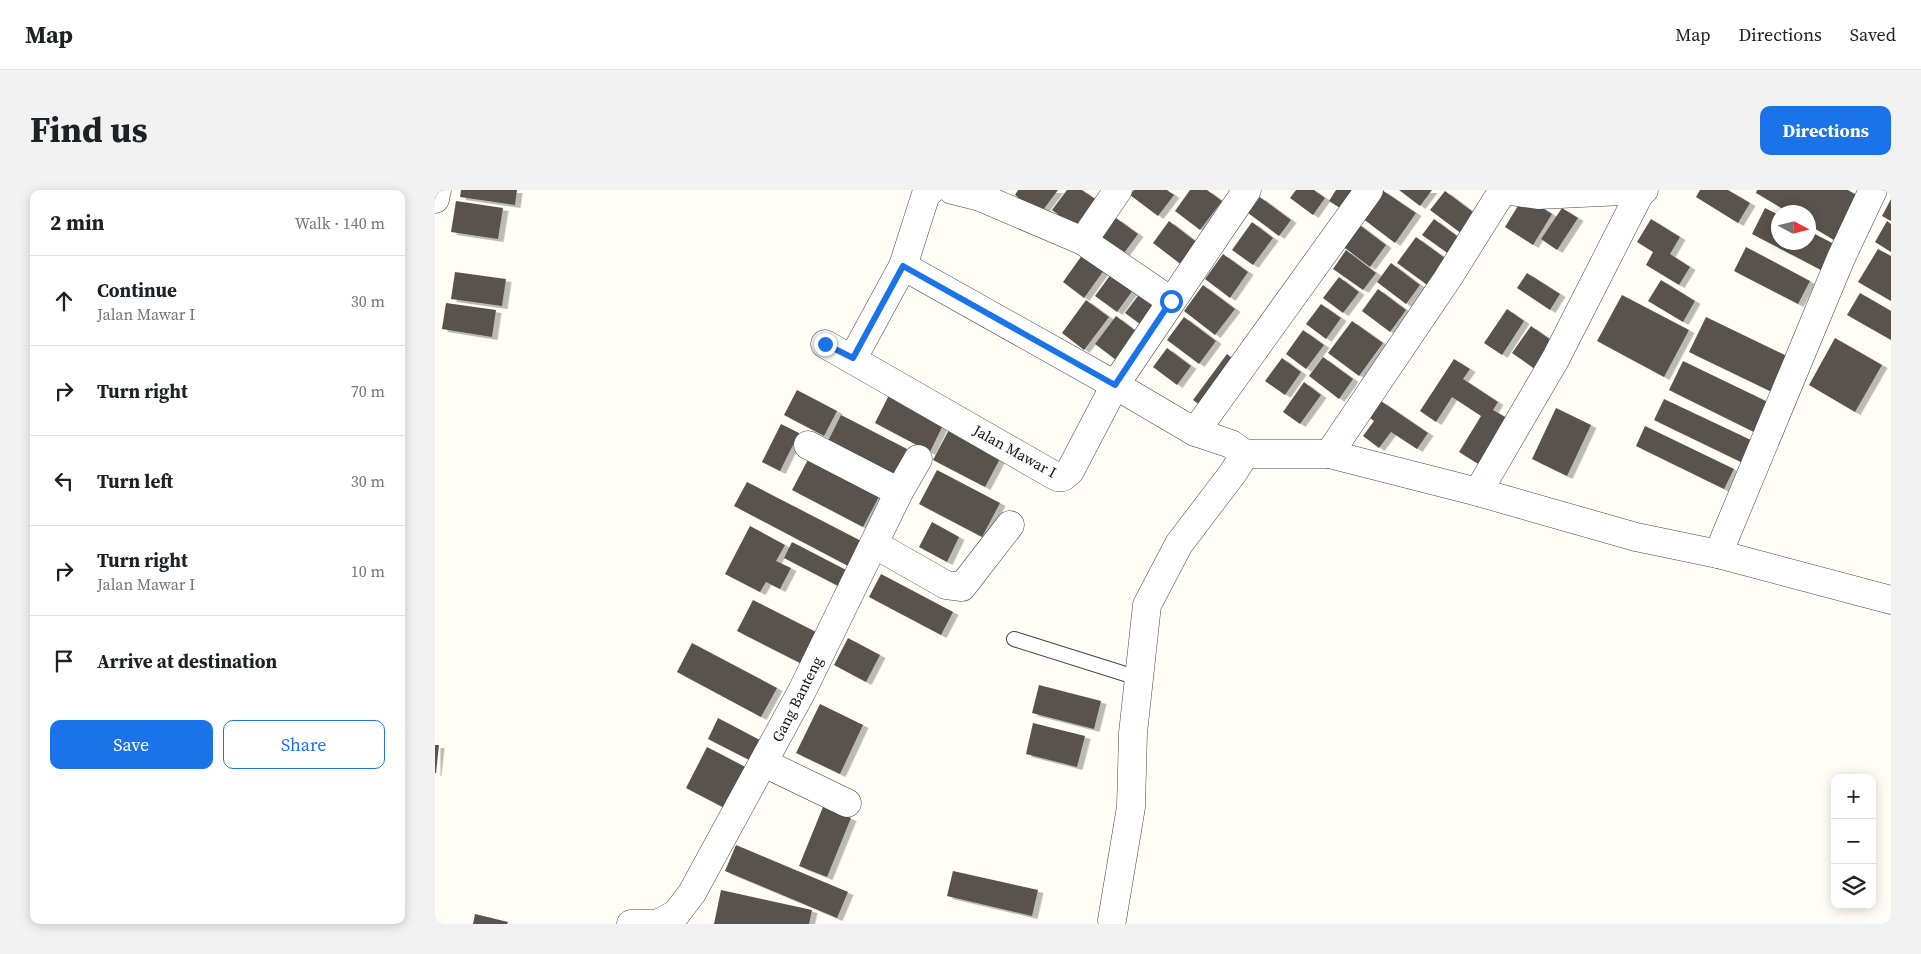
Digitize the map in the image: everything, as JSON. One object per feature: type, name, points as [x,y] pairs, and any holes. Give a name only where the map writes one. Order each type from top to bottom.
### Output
[{"type":"street","points":[[435,199],[437,190]]},
{"type":"street","points":[[853,358],[903,266],[926,194],[931,190]]},
{"type":"street","points":[[952,190],[982,194],[1083,241],[1171,301]]},
{"type":"street","points":[[1083,241],[1118,190]]},
{"type":"street","name":"Jalan Mawar I","points":[[825,344],[853,358],[1057,476],[1063,477],[1070,471],[1115,385],[1247,190]]},
{"type":"street","points":[[1195,432],[1369,190]]},
{"type":"street","points":[[1329,454],[1448,278],[1503,190],[1538,195],[1643,190]]},
{"type":"street","points":[[1478,492],[1556,358],[1643,190]]},
{"type":"street","points":[[1718,554],[1841,258],[1873,190]]},
{"type":"street","points":[[903,266],[1195,432],[1231,444],[1245,454],[1329,454],[1478,492],[1635,537],[1718,554],[1891,600]]},
{"type":"street","points":[[808,445],[899,492]]},
{"type":"street","points":[[1112,920],[1131,807],[1133,733],[1147,605],[1179,544],[1233,473],[1245,454]]},
{"type":"street","name":"Gang Banteng","points":[[631,924],[657,924],[676,914],[692,893],[802,692],[899,492],[918,459]]},
{"type":"street","points":[[874,544],[946,585],[962,587],[1010,525]]},
{"type":"street","points":[[764,763],[847,803]]},
{"type":"lane","points":[[1014,639],[1138,678]]},
{"type":"building","points":[[461,190],[517,190],[515,205],[460,197]]},
{"type":"building","points":[[1018,190],[1058,190],[1040,214],[1015,195]]},
{"type":"building","points":[[1067,190],[1082,190],[1095,199],[1075,227],[1052,210]]},
{"type":"building","points":[[1134,190],[1167,190],[1174,195],[1158,216],[1130,195]]},
{"type":"building","points":[[1190,190],[1207,190],[1222,201],[1200,230],[1175,211]]},
{"type":"building","points":[[1296,190],[1314,190],[1325,198],[1313,215],[1290,198]]},
{"type":"building","points":[[1336,190],[1363,190],[1348,213],[1329,201]]},
{"type":"building","points":[[1382,190],[1416,213],[1395,243],[1362,218]]},
{"type":"building","points":[[1399,190],[1432,190],[1420,206]]},
{"type":"building","points":[[1700,190],[1728,190],[1750,203],[1738,223],[1696,197]]},
{"type":"building","points":[[1757,190],[1848,190],[1863,199],[1837,242],[1816,229],[1816,205],[1776,205],[1756,193]]},
{"type":"building","points":[[1445,191],[1481,218],[1466,237],[1430,210]]},
{"type":"building","points":[[1524,196],[1552,214],[1533,245],[1505,227]]},
{"type":"building","points":[[1260,197],[1291,220],[1279,236],[1248,213]]},
{"type":"building","points":[[1891,199],[1891,221],[1882,216]]},
{"type":"building","points":[[456,201],[503,208],[498,239],[451,232]]},
{"type":"building","points":[[1562,208],[1578,218],[1557,250],[1541,239]]},
{"type":"building","points":[[1765,208],[1771,211],[1771,244],[1752,234]]},
{"type":"building","points":[[1116,218],[1138,234],[1124,253],[1102,237]]},
{"type":"building","points":[[1434,219],[1465,242],[1453,257],[1422,235]]},
{"type":"building","points":[[1651,219],[1680,237],[1670,254],[1690,267],[1679,285],[1646,265],[1653,252],[1637,242]]},
{"type":"building","points":[[1169,221],[1199,244],[1183,266],[1153,243]]},
{"type":"building","points":[[1887,221],[1891,224],[1891,252],[1875,242]]},
{"type":"building","points":[[1252,222],[1273,238],[1253,265],[1232,250]]},
{"type":"building","points":[[1357,223],[1386,245],[1370,267],[1341,245]]},
{"type":"building","points":[[1816,235],[1834,244],[1821,270],[1783,250],[1816,250]]},
{"type":"building","points":[[1416,237],[1449,261],[1430,287],[1397,263]]},
{"type":"building","points":[[1746,247],[1810,281],[1798,304],[1734,271]]},
{"type":"building","points":[[1878,249],[1891,256],[1891,301],[1858,282]]},
{"type":"building","points":[[1346,250],[1376,273],[1363,290],[1333,269]]},
{"type":"building","points":[[1085,251],[1107,266],[1084,298],[1063,282]]},
{"type":"building","points":[[1223,254],[1248,272],[1230,298],[1205,279]]},
{"type":"building","points":[[1391,263],[1420,285],[1406,304],[1377,282]]},
{"type":"building","points":[[1114,270],[1136,286],[1117,312],[1095,296]]},
{"type":"building","points":[[455,272],[506,279],[502,306],[451,299]]},
{"type":"building","points":[[1527,273],[1560,294],[1550,310],[1517,288]]},
{"type":"building","points":[[1339,277],[1359,292],[1343,313],[1323,298]]},
{"type":"building","points":[[1661,280],[1695,301],[1683,322],[1648,301]]},
{"type":"building","points":[[1203,285],[1235,309],[1215,335],[1184,311]]},
{"type":"building","points":[[1144,288],[1162,301],[1144,327],[1125,313]]},
{"type":"building","points":[[1378,289],[1406,310],[1390,332],[1362,311]]},
{"type":"building","points":[[1860,293],[1891,311],[1891,340],[1847,315]]},
{"type":"building","points":[[1622,295],[1689,330],[1664,377],[1597,341]]},
{"type":"building","points":[[1086,300],[1109,317],[1084,350],[1062,333]]},
{"type":"building","points":[[446,303],[496,310],[492,337],[442,329]]},
{"type":"building","points":[[1321,304],[1341,318],[1326,339],[1306,324]]},
{"type":"building","points":[[1507,309],[1524,321],[1502,355],[1484,343]]},
{"type":"building","points":[[1116,316],[1141,335],[1120,363],[1095,344]]},
{"type":"building","points":[[1184,317],[1216,341],[1199,364],[1167,340]]},
{"type":"building","points":[[1706,317],[1791,358],[1774,393],[1689,352]]},
{"type":"building","points":[[1352,321],[1383,343],[1359,376],[1328,353]]},
{"type":"building","points":[[1531,326],[1558,345],[1539,372],[1512,353]]},
{"type":"building","points":[[1303,330],[1324,345],[1306,369],[1286,354]]},
{"type":"building","points":[[1835,338],[1882,365],[1855,412],[1809,385]]},
{"type":"building","points":[[1167,348],[1191,366],[1177,385],[1153,367]]},
{"type":"building","points":[[1227,354],[1237,362],[1204,408],[1193,400]]},
{"type":"building","points":[[1323,357],[1353,379],[1339,399],[1309,376]]},
{"type":"building","points":[[1282,358],[1301,372],[1285,395],[1265,381]]},
{"type":"building","points":[[1454,359],[1470,369],[1463,379],[1498,402],[1493,410],[1512,421],[1483,467],[1459,452],[1481,416],[1452,397],[1436,422],[1420,411]]},
{"type":"building","points":[[1683,361],[1768,402],[1754,432],[1669,390]]},
{"type":"building","points":[[1304,382],[1321,395],[1300,424],[1283,412]]},
{"type":"building","points":[[797,390],[837,411],[824,436],[784,415]]},
{"type":"building","points":[[890,393],[945,421],[930,452],[875,423]]},
{"type":"building","points":[[1664,399],[1753,441],[1743,463],[1654,420]]},
{"type":"building","points":[[1381,401],[1428,433],[1417,449],[1391,432],[1379,448],[1363,436],[1374,421],[1370,418]]},
{"type":"building","points":[[1556,408],[1591,425],[1567,476],[1532,459]]},
{"type":"building","points":[[841,415],[907,449],[890,481],[825,447]]},
{"type":"building","points":[[781,424],[799,433],[780,471],[762,462]]},
{"type":"building","points":[[951,426],[1003,453],[985,487],[933,460]]},
{"type":"building","points":[[1645,426],[1734,469],[1724,489],[1636,446]]},
{"type":"building","points":[[811,454],[882,491],[863,527],[792,490]]},
{"type":"building","points":[[937,470],[1000,503],[982,537],[919,504]]},
{"type":"building","points":[[747,482],[865,543],[852,568],[734,506]]},
{"type":"building","points":[[932,522],[959,537],[947,562],[919,547]]},
{"type":"building","points":[[750,526],[785,545],[776,561],[791,568],[780,589],[766,582],[760,592],[725,574]]},
{"type":"building","points":[[792,542],[848,571],[840,587],[784,558]]},
{"type":"building","points":[[881,574],[953,612],[941,635],[869,597]]},
{"type":"building","points":[[753,600],[816,632],[800,663],[737,631]]},
{"type":"building","points":[[848,638],[880,655],[866,682],[834,665]]},
{"type":"building","points":[[692,643],[777,688],[761,717],[677,672]]},
{"type":"building","points":[[1039,685],[1101,701],[1094,729],[1032,713]]},
{"type":"building","points":[[820,704],[863,725],[840,774],[796,753]]},
{"type":"building","points":[[718,718],[771,746],[761,766],[708,739]]},
{"type":"building","points":[[1033,723],[1085,736],[1077,767],[1026,754]]},
{"type":"building","points":[[435,745],[439,745],[436,773],[435,773]]},
{"type":"building","points":[[707,747],[755,772],[734,813],[686,788]]},
{"type":"building","points":[[823,807],[851,818],[827,877],[799,866]]},
{"type":"building","points":[[736,845],[848,892],[837,918],[725,871]]},
{"type":"building","points":[[953,871],[1038,890],[1032,916],[947,896]]},
{"type":"building","points":[[721,890],[812,910],[809,924],[714,924]]},
{"type":"building","points":[[475,914],[508,922],[507,924],[473,924]]},
{"type":"route","points":[[825,344],[853,358],[903,266],[1115,385],[1171,301]]}]
